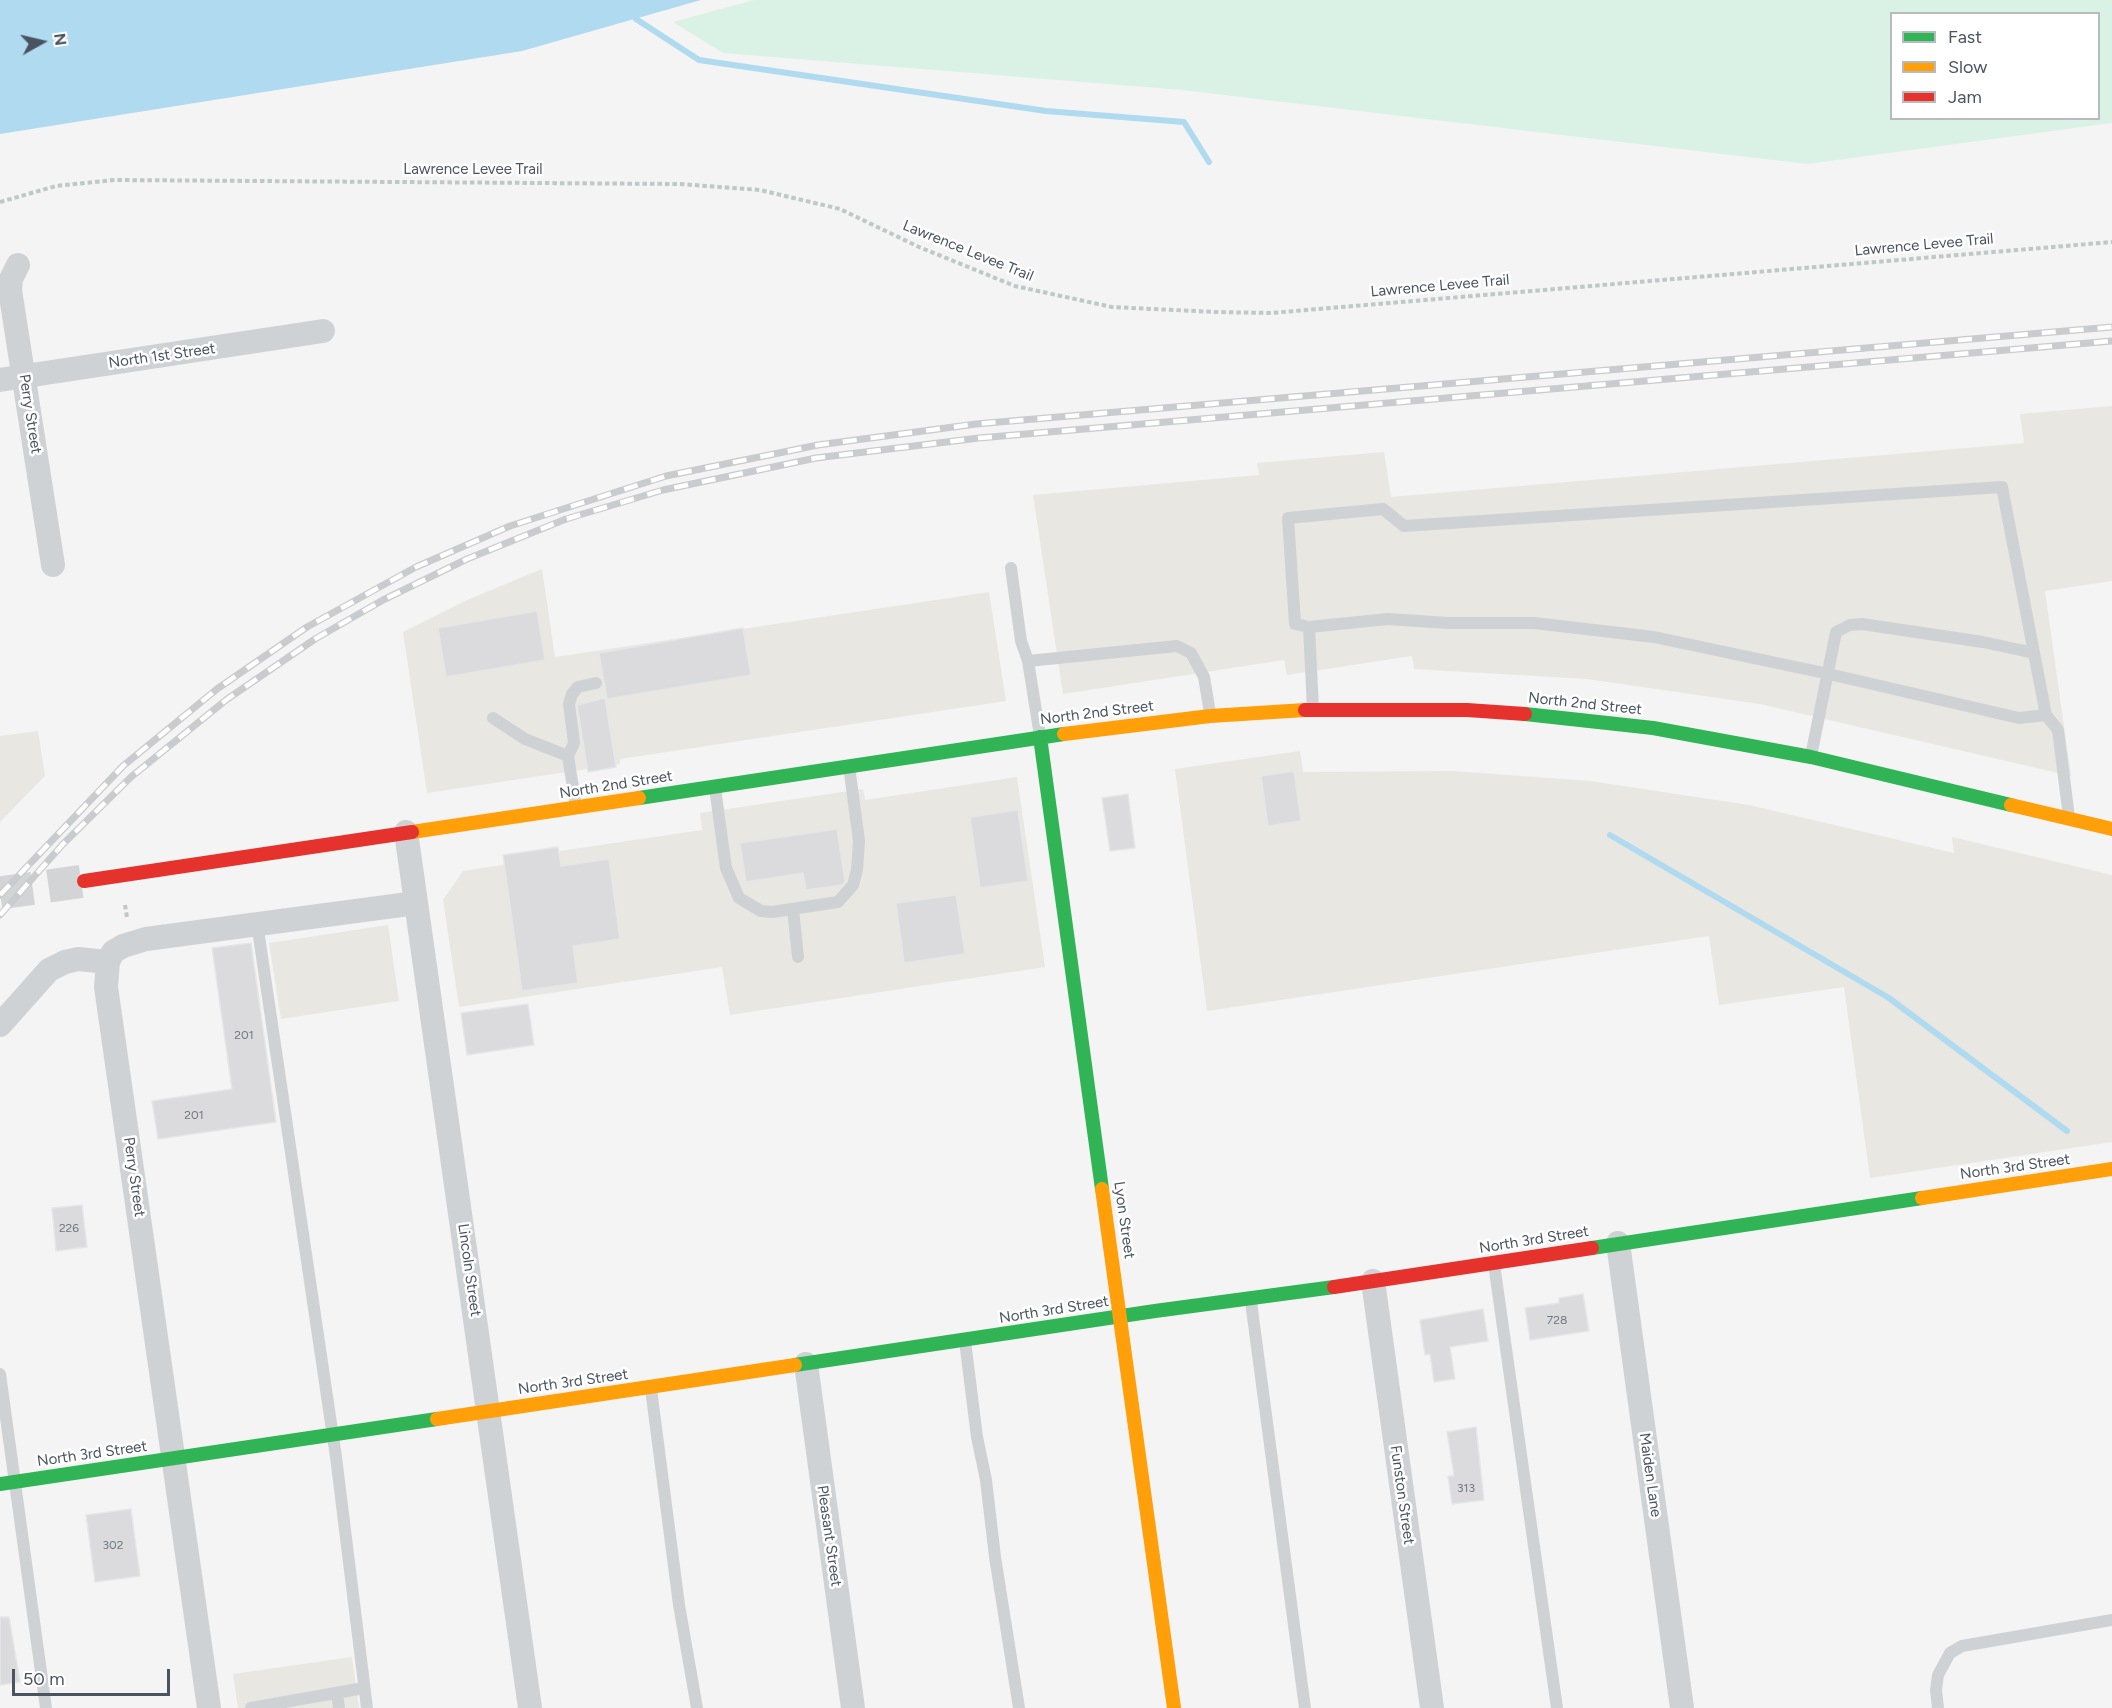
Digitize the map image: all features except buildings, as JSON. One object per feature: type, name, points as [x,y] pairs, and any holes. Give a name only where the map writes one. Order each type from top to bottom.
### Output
[{"type":"main road","name":"North 2nd Street","points":[[84,881],[1040,737],[1210,716],[1313,710],[1467,710],[1528,714],[1653,728],[1811,757],[2112,829]]},
{"type":"main road","name":"Lyon Street","points":[[1040,737],[1174,1708]]},
{"type":"main road","name":"North 3rd Street","points":[[7,1483],[1121,1317],[1251,1300],[1618,1242],[2112,1169]]},
{"type":"street","name":"Perry Street","points":[[18,265],[11,279],[10,290],[53,565]]},
{"type":"street","name":"North 1st Street","points":[[0,380],[323,331]]},
{"type":"street","name":"Lincoln Street","points":[[406,832],[530,1708]]},
{"type":"street","points":[[0,1025],[49,970],[65,962],[91,958],[108,962],[113,952],[123,946],[146,939],[416,903]]},
{"type":"street","name":"Perry Street","points":[[108,962],[106,987],[209,1708]]},
{"type":"street","name":"Maiden Lane","points":[[1618,1242],[1682,1708]]},
{"type":"street","name":"Funston Street","points":[[1373,1281],[1432,1708]]},
{"type":"street","name":"Pleasant Street","points":[[806,1364],[853,1708]]},
{"type":"lane","points":[[2046,715],[2019,718],[1654,637],[1534,623],[1448,623],[1388,619],[1309,627],[1296,624],[1288,518],[1383,509],[1404,526],[2002,487],[2046,715],[2058,730],[2069,819]]},
{"type":"lane","points":[[1011,568],[1021,641],[1028,661],[1040,737]]},
{"type":"lane","points":[[1811,757],[1836,632],[1850,625],[1862,624],[1983,642],[2034,653]]},
{"type":"lane","points":[[1309,627],[1313,710]]},
{"type":"lane","points":[[1028,661],[1177,646],[1191,652],[1204,677],[1210,716]]},
{"type":"lane","points":[[576,808],[568,756],[574,743],[569,704],[572,694],[578,687],[596,683]]},
{"type":"lane","points":[[493,718],[525,739],[568,756]]},
{"type":"lane","points":[[715,787],[726,868],[739,898],[761,911],[794,909],[838,902],[853,885],[859,841],[849,766]]},
{"type":"lane","points":[[794,909],[798,957]]},
{"type":"lane","points":[[257,923],[333,1435],[367,1708]]},
{"type":"lane","points":[[1494,1263],[1557,1708]]},
{"type":"lane","points":[[1251,1300],[1305,1708]]},
{"type":"lane","points":[[965,1341],[977,1437],[986,1480],[995,1557],[1019,1708]]},
{"type":"lane","points":[[0,1374],[7,1483],[46,1708]]},
{"type":"lane","points":[[651,1387],[679,1605],[697,1708]]},
{"type":"lane","points":[[1938,1708],[1936,1690],[1941,1668],[1950,1653],[1962,1646],[2112,1620]]},
{"type":"lane","points":[[251,1708],[364,1688]]},
{"type":"lane","points":[[336,1693],[339,1708]]},
{"type":"path","name":"Lawrence Levee Trail","points":[[0,202],[56,186],[114,180],[680,184],[760,190],[840,208],[919,247],[1015,286],[1112,307],[1215,312],[1271,313],[2112,242]]},
{"type":"path","points":[[125,905],[127,917]]},
{"type":"shaded area","points":[[2112,406],[2112,581],[2045,591],[2071,776],[1760,704],[1587,679],[1414,669],[1412,656],[1287,675],[1284,660],[1063,694],[1033,495],[1259,475],[1257,463],[1384,452],[1391,497],[2024,443],[2020,414]]},
{"type":"shaded area","points":[[542,569],[555,657],[989,592],[1006,701],[620,759],[620,764],[427,793],[403,632],[467,600]]},
{"type":"shaded area","points":[[38,731],[45,776],[0,822],[0,736]]},
{"type":"shaded area","points":[[1300,751],[1303,772],[1453,771],[1590,781],[1749,805],[1954,853],[1952,837],[2112,875],[2112,1142],[1870,1178],[1844,987],[1719,1005],[1709,936],[1207,1011],[1175,769]]},
{"type":"shaded area","points":[[1017,777],[1045,967],[730,1015],[722,967],[459,1007],[443,900],[463,871],[560,856],[560,851],[702,830],[700,813],[863,789],[865,800]]},
{"type":"shaded area","points":[[388,925],[399,1001],[281,1019],[269,943]]},
{"type":"shaded area","points":[[352,1657],[359,1708],[238,1708],[233,1674]]},
{"type":"green space","points":[[754,0],[2112,0],[2112,123],[1807,164],[1182,90],[723,53],[673,22]]},
{"type":"water","points":[[0,0],[701,0],[522,51],[0,134]]},
{"type":"waterway","points":[[621,0],[636,19],[699,60],[1046,111],[1184,122],[1209,162]]},
{"type":"waterway","points":[[1610,835],[1889,998],[2067,1131]]},
{"type":"tunnel","points":[[0,893],[84,881]]},
{"type":"railway","points":[[0,895],[123,766],[217,689],[307,627],[416,567],[510,526],[666,476],[818,445],[976,424],[2112,327]]},
{"type":"railway","points":[[0,915],[63,844],[131,777],[226,700],[315,639],[383,600],[467,559],[566,519],[663,490],[816,458],[979,438],[2112,341]]},
{"type":"traffic: fast","points":[[1525,714],[1653,728],[1811,757],[2011,805]]},
{"type":"traffic: fast","points":[[639,798],[1064,734]]},
{"type":"traffic: fast","points":[[1040,737],[1102,1189]]},
{"type":"traffic: fast","points":[[1592,1248],[1922,1198]]},
{"type":"traffic: fast","points":[[795,1365],[1155,1311],[1334,1287]]},
{"type":"traffic: fast","points":[[0,1484],[437,1419]]},
{"type":"traffic: slow","points":[[1064,734],[1210,716],[1305,710]]},
{"type":"traffic: slow","points":[[412,832],[639,798]]},
{"type":"traffic: slow","points":[[2011,805],[2112,829]]},
{"type":"traffic: slow","points":[[1922,1198],[2112,1169]]},
{"type":"traffic: slow","points":[[1102,1189],[1174,1708]]},
{"type":"traffic: slow","points":[[437,1419],[795,1365]]},
{"type":"traffic: jam","points":[[1305,710],[1467,710],[1525,714]]},
{"type":"traffic: jam","points":[[84,881],[412,832]]},
{"type":"traffic: jam","points":[[1334,1287],[1592,1248]]}]
